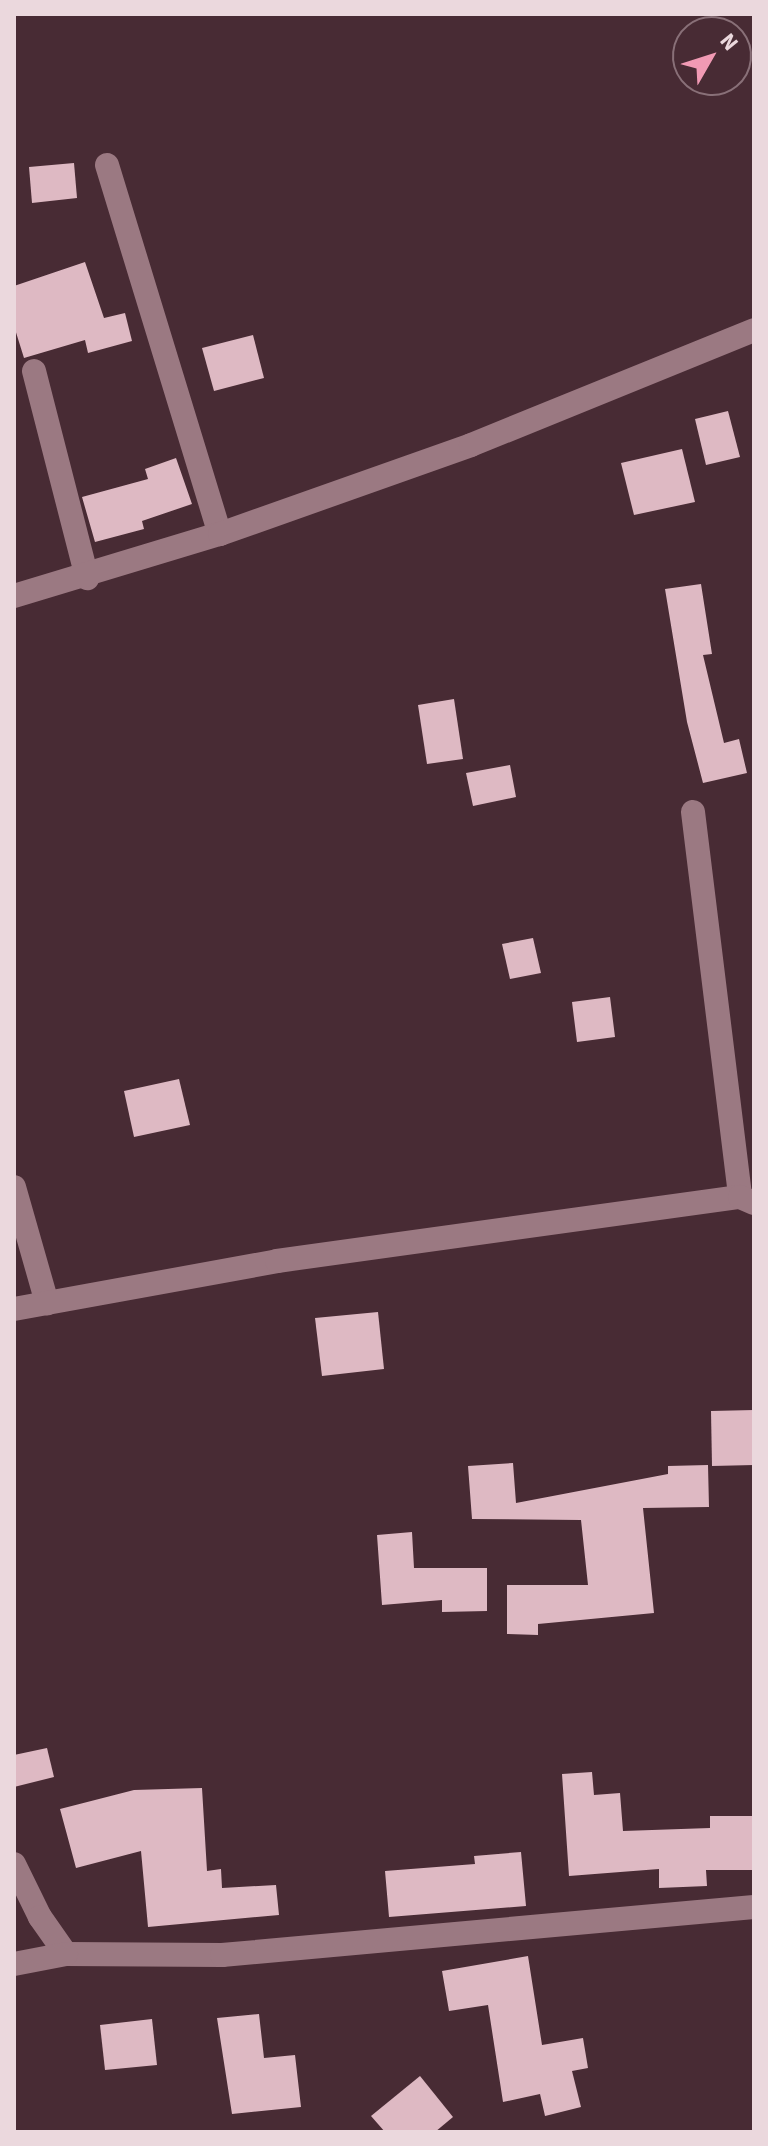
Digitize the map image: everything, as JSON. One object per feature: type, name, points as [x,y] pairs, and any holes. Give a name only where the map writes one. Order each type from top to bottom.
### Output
[{"type":"street","points":[[107,165],[220,534]]},
{"type":"street","points":[[14,596],[87,578],[471,445],[754,330]]},
{"type":"street","points":[[34,371],[87,578]]},
{"type":"street","points":[[14,1309],[277,1261],[747,1200],[693,812]]},
{"type":"street","points":[[14,1187],[47,1303]]},
{"type":"street","points":[[14,1864],[40,1917],[66,1954]]},
{"type":"street","points":[[14,1964],[66,1954],[222,1955],[754,1907]]},
{"type":"building","points":[[74,163],[77,198],[32,203],[29,167]]},
{"type":"building","points":[[85,262],[104,318],[125,313],[132,341],[88,353],[85,340],[24,358],[14,326],[14,286]]},
{"type":"building","points":[[253,335],[264,378],[214,391],[202,348]]},
{"type":"building","points":[[728,411],[740,457],[706,465],[695,419]]},
{"type":"building","points":[[682,449],[695,502],[634,515],[621,463]]},
{"type":"building","points":[[176,458],[192,504],[142,521],[144,529],[95,542],[82,497],[148,479],[145,469]]},
{"type":"building","points":[[701,584],[712,654],[703,655],[724,743],[739,739],[747,773],[703,783],[687,722],[665,589]]},
{"type":"building","points":[[454,699],[463,759],[427,764],[418,705]]},
{"type":"building","points":[[510,765],[516,797],[473,806],[466,773]]},
{"type":"building","points":[[533,938],[541,973],[510,979],[502,944]]},
{"type":"building","points":[[610,997],[615,1037],[577,1042],[572,1002]]},
{"type":"building","points":[[179,1079],[190,1125],[134,1137],[124,1091]]},
{"type":"building","points":[[378,1312],[384,1369],[322,1376],[315,1318]]},
{"type":"building","points":[[754,1410],[754,1465],[712,1466],[711,1411]]},
{"type":"building","points":[[513,1463],[516,1503],[668,1474],[668,1466],[708,1465],[709,1507],[643,1508],[654,1613],[538,1624],[538,1635],[507,1634],[507,1585],[588,1585],[581,1520],[472,1519],[468,1466]]},
{"type":"building","points":[[412,1532],[414,1568],[487,1568],[487,1611],[442,1612],[442,1600],[382,1605],[377,1535]]},
{"type":"building","points":[[47,1748],[54,1777],[14,1787],[14,1755]]},
{"type":"building","points":[[592,1772],[594,1795],[620,1793],[623,1831],[710,1828],[710,1816],[754,1816],[754,1870],[706,1870],[707,1886],[659,1888],[659,1869],[569,1876],[562,1774]]},
{"type":"building","points":[[202,1788],[207,1871],[221,1869],[222,1888],[276,1885],[279,1915],[148,1927],[141,1851],[76,1868],[60,1809],[134,1790]]},
{"type":"building","points":[[521,1852],[526,1906],[389,1917],[385,1871],[475,1864],[474,1856]]},
{"type":"building","points":[[528,1956],[542,2045],[583,2038],[588,2068],[572,2071],[581,2107],[545,2116],[540,2094],[503,2102],[488,2005],[449,2011],[442,1971]]},
{"type":"building","points":[[259,2014],[264,2058],[295,2055],[301,2107],[232,2114],[217,2018]]},
{"type":"building","points":[[152,2019],[157,2065],[105,2070],[100,2025]]},
{"type":"building","points":[[420,2076],[453,2117],[435,2132],[385,2132],[371,2116]]}]
